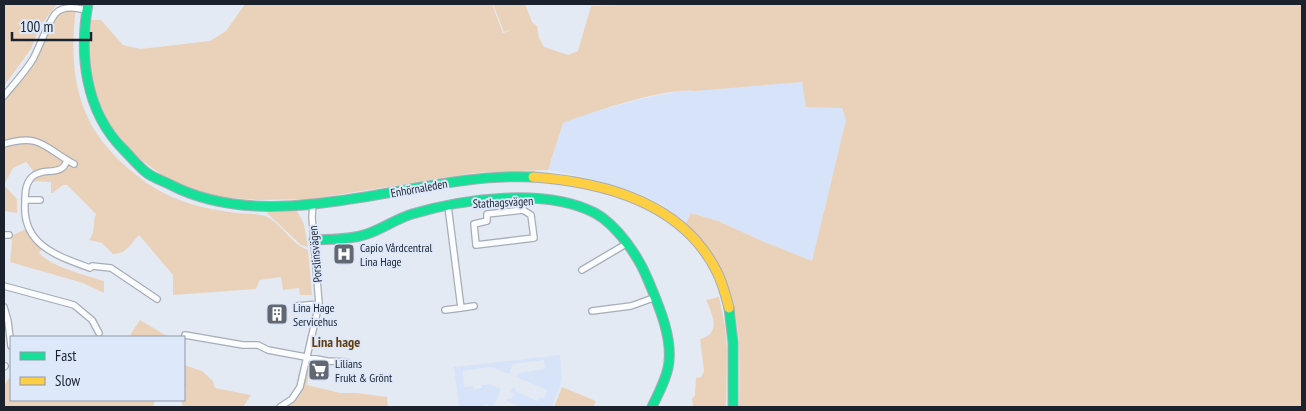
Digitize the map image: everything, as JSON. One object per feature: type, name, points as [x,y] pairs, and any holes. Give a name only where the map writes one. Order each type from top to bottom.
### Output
[{"type":"street","points":[[4,96],[33,59],[56,12],[65,8],[87,7]]},
{"type":"street","name":"Enhörnaleden","points":[[87,7],[84,52],[86,74],[94,105],[103,125],[116,143],[146,172],[191,195],[216,202],[258,205],[313,204],[375,196],[474,178],[501,176],[581,182],[622,192],[655,206],[683,228],[706,253],[720,280],[732,321],[733,407]]},
{"type":"street","points":[[4,144],[22,139],[37,141],[74,164]]},
{"type":"street","points":[[67,160],[65,166],[60,170],[39,173],[31,178],[26,186],[24,215],[27,226],[36,240],[62,257],[90,268],[92,266],[111,268],[157,298]]},
{"type":"street","points":[[523,198],[523,210]]},
{"type":"street","name":"Stathagsvägen","points":[[314,240],[358,236],[415,213],[448,206],[500,199],[523,198],[553,201],[588,210],[608,222],[626,244],[644,268],[656,297],[665,330],[669,361],[652,407]]},
{"type":"street","points":[[25,200],[40,200]]},
{"type":"street","name":"Porslinsvägen","points":[[280,407],[292,399],[297,392],[319,304],[312,217],[313,204]]},
{"type":"street","points":[[448,206],[461,308]]},
{"type":"street","points":[[523,210],[531,214],[534,238],[476,245],[474,224],[487,221],[487,214],[523,210]]},
{"type":"street","points":[[582,270],[626,244]]},
{"type":"street","points":[[4,286],[74,306],[92,320],[99,333]]},
{"type":"street","points":[[592,311],[632,306],[656,297]]},
{"type":"street","points":[[296,306],[319,304]]},
{"type":"street","points":[[445,310],[474,306]]},
{"type":"street","points":[[4,307],[13,336]]},
{"type":"street","points":[[185,335],[243,345],[258,345],[268,350],[327,361],[346,362]]},
{"type":"shaded area","points":[[4,4],[57,4],[39,28],[31,49],[4,86]]},
{"type":"shaded area","points":[[245,4],[492,4],[503,33],[515,29],[504,32],[493,4],[525,4],[532,22],[537,26],[539,38],[544,47],[568,55],[578,51],[591,6],[620,4],[1302,4],[1302,407],[739,407],[740,366],[734,306],[720,268],[707,246],[686,223],[691,213],[718,221],[812,261],[846,120],[842,108],[806,107],[802,82],[666,93],[629,101],[563,123],[548,170],[474,173],[312,199],[258,200],[217,197],[170,181],[132,153],[108,122],[93,87],[88,52],[91,20],[101,20],[123,45],[140,49],[210,41],[226,31]]},
{"type":"shaded area","points":[[76,7],[74,56],[76,78],[81,100],[100,138],[115,156],[135,174],[167,195],[181,201],[212,209],[260,215],[273,220],[297,243],[308,250],[312,295],[300,295],[299,288],[283,290],[281,277],[260,280],[256,289],[173,295],[173,275],[139,235],[128,248],[118,254],[113,254],[102,243],[89,240],[96,214],[67,185],[63,185],[51,193],[51,182],[29,181],[36,174],[26,162],[13,168],[4,185],[4,96],[23,74],[56,12]]},
{"type":"shaded area","points":[[802,82],[842,108],[846,120],[812,261],[718,221],[692,213],[686,223],[662,204],[635,192],[579,176],[548,170],[563,123],[580,116],[684,90],[695,91]]},
{"type":"shaded area","points":[[4,185],[17,199],[17,213],[4,211]]},
{"type":"shaded area","points":[[297,211],[304,224],[308,247],[301,245],[266,212]]},
{"type":"shaded area","points":[[28,228],[44,247],[39,253],[69,270],[104,281],[104,293],[83,283],[10,262],[11,236]]},
{"type":"shaded area","points":[[719,297],[725,326],[727,349],[726,407],[693,407],[692,399],[695,395],[696,378],[701,377],[704,371],[700,339],[707,337],[711,333],[714,323],[706,300]]},
{"type":"shaded area","points":[[140,320],[167,336],[132,336],[130,335]]},
{"type":"shaded area","points":[[560,355],[562,380],[552,407],[521,407],[506,401],[508,398],[511,399],[514,394],[510,392],[513,387],[516,388],[515,391],[538,401],[540,397],[544,398],[548,390],[516,377],[518,373],[545,369],[544,360],[513,364],[509,374],[491,367],[463,371],[464,387],[473,386],[474,389],[482,388],[482,385],[489,384],[501,389],[494,407],[485,404],[483,407],[459,407],[454,367]]},
{"type":"shaded area","points":[[306,357],[312,358],[307,385],[340,393],[387,397],[388,407],[280,407],[297,392]]},
{"type":"shaded area","points":[[185,365],[202,371],[213,381],[215,388],[251,395],[243,407],[183,407],[181,401],[185,401]]},
{"type":"shaded area","points":[[10,378],[10,401],[155,401],[153,407],[4,407],[4,386]]},
{"type":"shaded area","points":[[562,387],[596,401],[593,407],[554,407]]},
{"type":"traffic: fast","points":[[88,4],[84,42],[85,62],[93,100],[100,117],[110,134],[141,167],[150,175],[171,185],[213,200],[257,206],[302,205],[443,183],[489,178],[533,177]]},
{"type":"traffic: fast","points":[[314,240],[361,236],[412,214],[479,200],[504,198],[552,200],[575,205],[595,213],[619,233],[633,252],[648,280],[664,323],[669,346],[668,368],[652,407]]},
{"type":"traffic: fast","points":[[729,308],[733,343],[733,407]]},
{"type":"traffic: slow","points":[[533,177],[587,184],[613,191],[639,200],[663,213],[684,229],[702,248],[719,276],[729,308]]},
{"type":"place","name":"Capio Vårdcentral Lina Hage","points":[[344,254]]},
{"type":"place","name":"Lina Hage Servicehus","points":[[277,314]]},
{"type":"place","name":"Lilians Frukt & Grönt","points":[[319,370]]},
{"type":"district","name":"Lina hage","points":[[336,342]]}]
